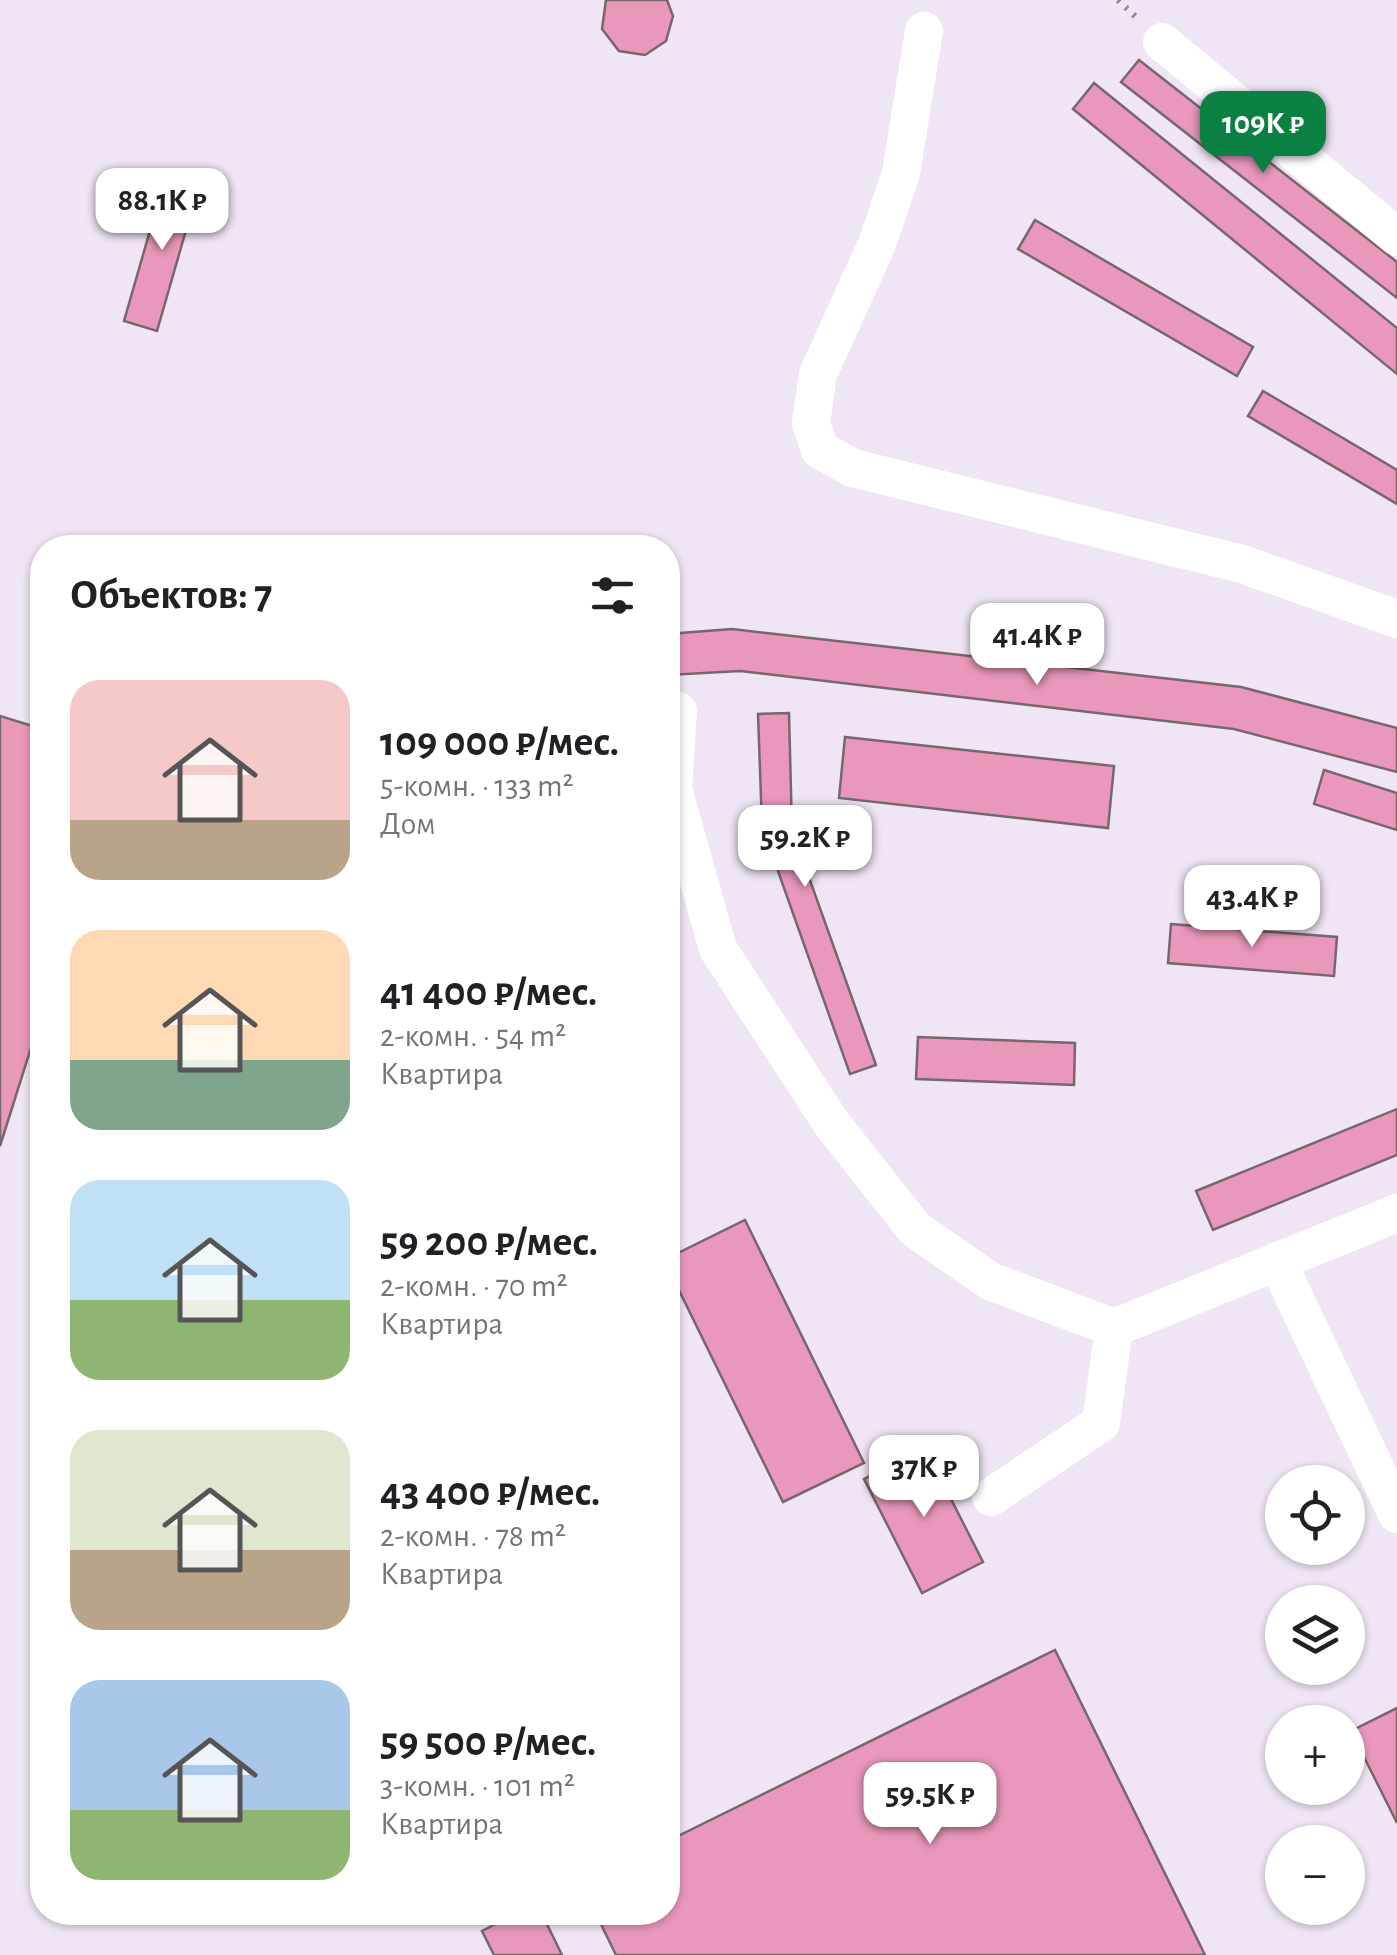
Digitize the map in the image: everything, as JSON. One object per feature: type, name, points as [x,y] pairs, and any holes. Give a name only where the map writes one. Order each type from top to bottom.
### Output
[{"type":"street","points":[[924,31],[901,173],[876,244],[818,374],[810,423],[820,450],[853,468],[1242,564],[1397,619]]},
{"type":"street","points":[[1162,42],[1397,238]]},
{"type":"street","points":[[680,814],[718,949],[832,1124],[916,1229],[990,1281],[1114,1328],[1397,1213]]},
{"type":"street","points":[[1277,1261],[1397,1514]]},
{"type":"street","points":[[991,1496],[1101,1423],[1114,1328]]},
{"type":"building","points":[[606,0],[667,0],[673,16],[666,41],[645,55],[619,51],[602,29]]},
{"type":"building","points":[[1139,60],[1397,262],[1397,298],[1121,82]]},
{"type":"building","points":[[1094,83],[1397,328],[1397,374],[1073,109]]},
{"type":"building","points":[[166,175],[199,185],[157,331],[124,321]]},
{"type":"building","points":[[1035,220],[1253,347],[1237,376],[1018,249]]},
{"type":"building","points":[[1263,391],[1397,470],[1397,504],[1248,416]]},
{"type":"building","points":[[732,629],[1241,687],[1397,728],[1397,772],[1234,729],[740,671],[680,674],[680,633]]},
{"type":"building","points":[[789,713],[792,830],[876,1065],[850,1074],[762,826],[758,714]]},
{"type":"building","points":[[0,716],[30,725],[30,1051],[0,1146]]},
{"type":"building","points":[[845,737],[1114,766],[1108,828],[839,798]]},
{"type":"building","points":[[1324,770],[1397,793],[1397,830],[1314,804]]},
{"type":"building","points":[[1171,924],[1337,937],[1334,976],[1168,963]]},
{"type":"building","points":[[918,1037],[1075,1043],[1074,1085],[916,1079]]},
{"type":"building","points":[[1397,1109],[1397,1155],[1213,1230],[1196,1191]]},
{"type":"building","points":[[745,1220],[864,1463],[783,1502],[680,1292],[680,1252]]},
{"type":"building","points":[[925,1448],[983,1562],[922,1593],[864,1479]]},
{"type":"building","points":[[1055,1650],[1205,1955],[616,1955],[601,1925],[680,1925],[680,1835]]},
{"type":"building","points":[[1397,1708],[1397,1823],[1365,1759],[1365,1724]]},
{"type":"building","points":[[494,1925],[547,1925],[562,1955],[494,1955],[482,1931]]}]
